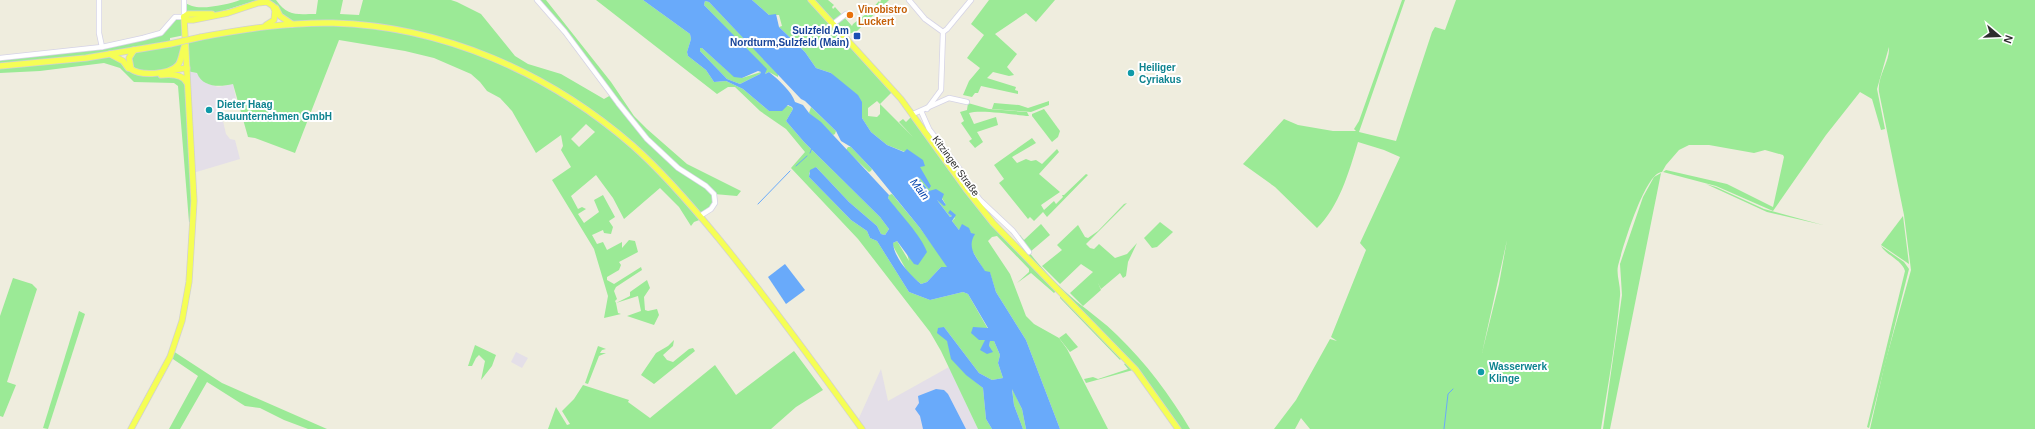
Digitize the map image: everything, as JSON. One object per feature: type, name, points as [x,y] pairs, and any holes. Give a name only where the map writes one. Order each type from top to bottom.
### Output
[{"type":"main road","points":[[184,17],[188,14],[213,14],[258,0]]},
{"type":"main road","points":[[267,0],[275,5],[280,16],[292,24]]},
{"type":"main road","points":[[811,0],[913,114],[993,224],[1127,360],[1146,382],[1178,429]]},
{"type":"main road","points":[[184,17],[188,20],[193,20],[228,13],[263,2],[273,6],[275,14],[274,20],[263,27]]},
{"type":"main road","points":[[131,429],[170,357],[188,294],[194,223],[184,17]]},
{"type":"main road","points":[[171,70],[179,64],[188,28],[193,20]]},
{"type":"main road","points":[[0,66],[61,61],[110,54],[201,37],[292,24],[354,24],[411,32],[481,53],[511,66],[562,94],[620,136],[656,168],[700,216],[765,297],[862,429]]},
{"type":"main road","points":[[134,50],[130,55],[128,62],[129,66],[134,71],[144,74],[187,68]]},
{"type":"main road","points":[[110,54],[123,60],[134,74],[143,76],[165,74],[178,76],[187,82],[188,88]]},
{"type":"street","points":[[99,0],[99,33],[102,47]]},
{"type":"street","points":[[0,58],[102,47],[152,36],[161,33],[173,18],[184,17],[184,0]]},
{"type":"street","points":[[537,0],[565,32],[647,139],[678,168],[706,186],[714,194],[715,203],[711,209],[700,216]]},
{"type":"street","points":[[909,0],[925,19],[943,32]]},
{"type":"street","points":[[927,109],[942,88],[943,32],[971,0]]},
{"type":"street","points":[[833,24],[846,14]]},
{"type":"street","points":[[913,114],[949,98],[967,102]]},
{"type":"street","name":"Kitzinger Straße","points":[[921,111],[929,129],[962,172],[977,195],[1013,231],[1030,252]]},
{"type":"shaded area","points":[[187,71],[197,73],[206,83],[218,87],[233,84],[237,104],[220,108],[226,134],[230,139],[235,140],[240,159],[193,173]]},
{"type":"shaded area","points":[[516,352],[528,358],[522,368],[511,362]]},
{"type":"shaded area","points":[[949,367],[978,429],[862,429],[856,421],[859,418],[881,369],[888,401]]},
{"type":"green space","points":[[240,0],[258,0],[213,14],[188,14],[185,35],[170,38],[170,44],[201,37],[291,24],[267,0],[276,0],[289,12],[316,14],[318,0],[343,0],[340,14],[359,15],[363,0],[451,0],[481,14],[515,56],[528,64],[561,74],[604,99],[611,95],[537,0],[546,0],[611,82],[634,116],[647,129],[687,164],[741,191],[737,196],[714,194],[715,203],[700,216],[702,219],[694,222],[691,226],[679,207],[660,188],[624,219],[613,198],[596,175],[571,196],[578,209],[582,207],[586,209],[578,214],[584,223],[599,212],[594,200],[603,195],[615,217],[609,221],[613,227],[611,234],[604,233],[603,230],[592,235],[597,244],[603,242],[607,250],[622,242],[622,248],[629,240],[635,241],[638,252],[619,262],[621,265],[619,270],[607,277],[607,280],[614,284],[641,267],[642,270],[616,287],[614,291],[617,299],[615,301],[618,313],[621,314],[604,318],[608,296],[594,249],[552,180],[571,167],[561,150],[563,146],[561,135],[536,153],[512,111],[500,98],[487,91],[471,74],[434,58],[405,51],[339,40],[295,153],[255,138],[248,137],[233,84],[217,86],[208,84],[200,78],[197,73],[187,71],[185,44],[176,67],[150,73],[129,66],[133,51],[111,54],[119,57],[134,74],[143,76],[165,74],[187,81],[194,223],[189,222],[178,86],[174,83],[134,82],[120,68],[104,63],[40,71],[0,73],[0,58],[102,47],[161,33],[173,18],[184,17],[184,3],[192,6],[203,7],[223,5]],"holes":[[[586,124],[595,132],[579,147],[571,139]]]},
{"type":"green space","points":[[596,0],[643,0],[690,34],[691,39],[687,52],[688,56],[706,70],[714,82],[726,81],[743,89],[769,111],[782,106],[791,107],[793,109],[786,121],[804,142],[880,217],[889,229],[885,235],[881,234],[877,226],[849,202],[816,167],[809,173],[809,177],[851,220],[867,231],[870,238],[877,241],[909,292],[930,300],[963,292],[968,294],[988,329],[985,340],[989,346],[990,340],[994,341],[1000,355],[998,363],[1003,378],[992,380],[979,373],[944,327],[952,359],[966,374],[983,388],[986,419],[992,429],[978,429],[941,351],[930,332],[858,239],[791,168],[805,152],[786,129],[760,111],[735,87],[728,87],[717,94]]},
{"type":"green space","points":[[752,0],[828,0],[834,5],[832,7],[833,9],[835,7],[852,26],[866,14],[868,16],[870,14],[869,12],[879,1],[880,3],[881,0],[889,0],[855,33],[851,33],[846,37],[894,90],[880,104],[913,137],[899,122],[903,119],[906,122],[913,115],[976,205],[1056,291],[1054,293],[1031,273],[1017,283],[1029,272],[1029,269],[997,236],[992,237],[988,241],[1010,274],[1026,316],[1034,324],[1059,338],[1067,349],[1108,429],[1060,429],[1026,340],[996,292],[990,273],[985,272],[970,247],[971,233],[961,229],[959,230],[952,221],[955,218],[948,212],[952,216],[950,217],[937,200],[946,205],[942,198],[929,191],[919,179],[920,178],[905,152],[887,145],[871,132],[862,118],[862,109],[831,73],[816,68],[805,52],[779,27],[782,26],[779,15],[769,15]],"holes":[[[877,101],[880,104],[880,114],[877,117],[868,116],[868,108]]]},
{"type":"green space","points":[[989,0],[1055,0],[1036,22],[1026,13],[995,34],[1017,54],[1007,67],[1014,75],[1009,76],[993,72],[987,78],[1016,87],[1015,90],[1018,91],[1018,94],[981,86],[978,93],[975,93],[972,97],[963,95],[969,81],[980,68],[967,58],[984,35],[971,24]]},
{"type":"green space","points":[[1402,0],[1405,0],[1359,132],[1396,141],[1432,32],[1435,27],[1445,30],[1456,0],[2035,0],[2035,429],[1870,429],[1885,363],[1911,270],[1904,215],[1879,92],[1880,80],[1888,58],[1889,47],[1877,89],[1885,129],[1881,130],[1872,99],[1860,92],[1826,135],[1773,211],[1716,186],[1663,172],[1666,170],[1727,184],[1773,207],[1784,157],[1783,155],[1765,150],[1754,153],[1709,145],[1689,145],[1679,150],[1662,172],[1655,175],[1635,213],[1618,266],[1620,292],[1618,313],[1612,363],[1601,429],[1310,429],[1301,418],[1295,429],[1274,429],[1296,400],[1330,339],[1337,341],[1331,337],[1366,250],[1360,243],[1400,157],[1384,150],[1358,142],[1347,177],[1337,199],[1325,220],[1317,228],[1275,187],[1243,164],[1284,119],[1298,125],[1333,131],[1356,131],[1354,129],[1359,121]],"holes":[[[1507,240],[1499,284],[1482,353]]]},
{"type":"green space","points":[[705,1],[709,2],[778,74],[778,77],[769,72],[765,74],[766,69],[704,5]]},
{"type":"green space","points":[[699,48],[702,48],[730,73],[742,78],[761,72],[760,74],[740,84],[727,79],[700,51]]},
{"type":"green space","points":[[1049,101],[1049,105],[1031,112],[992,109],[994,103],[1019,105],[1028,108]]},
{"type":"green space","points":[[968,103],[989,109],[1027,112],[1029,116],[989,112],[969,113],[974,124],[996,117],[998,125],[977,132],[983,142],[975,148],[969,141],[972,139],[961,123],[964,121],[960,112],[967,110]]},
{"type":"green space","points":[[811,107],[836,131],[835,134],[833,135],[809,113]]},
{"type":"green space","points":[[1044,109],[1060,131],[1058,137],[1052,142],[1032,116],[1032,114]]},
{"type":"green space","points":[[1032,138],[1036,143],[1012,157],[1017,163],[1026,159],[1031,161],[1036,160],[1042,164],[1057,149],[1059,152],[1039,174],[1060,192],[1041,205],[1044,210],[1054,201],[1056,204],[1063,197],[1062,195],[1064,195],[1086,174],[1088,175],[1047,217],[1043,212],[1034,221],[1030,217],[1028,219],[999,183],[1004,179],[994,165]]},
{"type":"green space","points":[[848,147],[851,147],[872,169],[871,171],[869,172],[846,150]]},
{"type":"green space","points":[[1661,173],[1610,429],[1603,429],[1622,295],[1620,264],[1643,197],[1654,177]]},
{"type":"green space","points":[[1706,184],[1716,187],[1764,209],[1823,225],[1767,212]]},
{"type":"green space","points":[[892,194],[920,228],[947,265],[947,267],[941,267],[927,282],[921,284],[908,273],[893,246],[893,243],[897,241],[909,261],[896,211],[888,198],[889,195]]},
{"type":"green space","points":[[1127,203],[1086,244],[1090,248],[1094,249],[1099,244],[1115,258],[1127,254],[1137,243],[1128,262],[1126,276],[1123,278],[1120,273],[1101,289],[1098,283],[1101,290],[1083,306],[1070,293],[1093,272],[1081,264],[1060,284],[1042,266],[1062,250],[1057,245],[1078,225],[1085,237],[1088,238],[1098,231],[1124,204]]},
{"type":"green space","points":[[1903,216],[1909,264],[1881,245]]},
{"type":"green space","points":[[1160,222],[1173,232],[1157,247],[1152,248],[1144,238]]},
{"type":"green space","points":[[1041,224],[1050,235],[1030,252],[1018,236],[1020,235],[1024,240]]},
{"type":"green space","points":[[1011,239],[1013,239],[1021,249],[1025,247],[1043,269],[1063,289],[1108,326],[1128,346],[1157,380],[1190,429],[1179,429],[1159,398]]},
{"type":"green space","points":[[1881,246],[1904,262],[1909,269],[1869,428],[1867,427],[1905,271],[1901,264]]},
{"type":"green space","points":[[13,278],[32,284],[37,289],[7,382],[16,385],[3,417],[0,416],[0,316]]},
{"type":"green space","points":[[647,280],[650,288],[644,297],[645,310],[648,311],[657,309],[659,315],[654,325],[627,316],[641,311],[638,296],[616,303],[630,296],[630,292]]},
{"type":"green space","points":[[1060,296],[1122,357],[1120,360],[1060,298]]},
{"type":"green space","points":[[79,311],[85,314],[48,429],[43,428]]},
{"type":"green space","points":[[1066,333],[1078,347],[1070,352],[1059,338]]},
{"type":"green space","points":[[674,340],[673,346],[663,355],[667,360],[673,362],[689,349],[693,348],[695,351],[654,384],[641,375],[656,353],[668,346]]},
{"type":"green space","points":[[475,345],[496,355],[492,366],[481,380],[485,361],[479,355],[472,366],[468,366]]},
{"type":"green space","points":[[598,346],[606,349],[602,350],[600,353],[606,353],[599,356],[588,384],[585,383]]},
{"type":"green space","points":[[173,351],[222,383],[327,429],[308,429],[284,420],[260,408],[245,406],[207,382],[180,429],[169,429],[198,376],[170,357]]},
{"type":"green space","points":[[794,351],[823,390],[796,407],[771,429],[548,429],[556,407],[567,425],[570,424],[562,411],[574,399],[583,385],[629,400],[628,402],[650,418],[715,365],[736,395]]},
{"type":"green space","points":[[1128,362],[1133,370],[1086,383],[1084,379],[1093,377],[1098,379],[1128,369],[1124,364]]},
{"type":"green space","points":[[1012,388],[1022,409],[1026,429],[1023,429],[1014,405]]},
{"type":"water","name":"Main","points":[[643,0],[752,0],[769,15],[776,14],[779,27],[805,52],[816,68],[831,73],[858,95],[862,102],[862,118],[871,132],[887,145],[904,152],[907,149],[923,160],[925,166],[920,167],[931,186],[929,189],[920,178],[919,179],[929,191],[936,189],[944,194],[942,199],[946,205],[944,206],[937,200],[950,217],[952,216],[948,213],[950,210],[956,215],[952,221],[959,230],[962,224],[969,228],[971,233],[975,234],[972,244],[974,253],[985,271],[990,272],[996,292],[1026,340],[1060,429],[1026,429],[1022,409],[1012,389],[1014,405],[1023,429],[992,429],[986,419],[983,388],[966,375],[951,359],[947,341],[937,333],[938,328],[944,327],[979,373],[992,380],[1003,378],[998,363],[1000,355],[994,341],[990,341],[989,346],[993,352],[987,354],[980,350],[985,340],[979,340],[971,333],[973,327],[988,328],[968,294],[963,292],[930,300],[909,292],[877,241],[870,238],[867,231],[851,220],[809,177],[810,170],[816,167],[849,202],[877,226],[881,234],[885,235],[889,229],[880,217],[804,142],[786,121],[793,109],[792,107],[788,105],[782,111],[769,111],[743,89],[726,81],[714,82],[706,70],[688,56],[687,52],[691,39],[690,34]],"holes":[[[705,1],[709,2],[801,99],[805,101],[836,131],[841,141],[851,147],[872,169],[920,228],[947,267],[941,267],[927,282],[921,284],[912,276],[899,260],[893,243],[897,241],[914,264],[918,265],[927,252],[915,231],[888,198],[889,195],[821,122],[809,113],[803,105],[795,102],[788,90],[769,72],[765,74],[767,69],[704,5]],[[700,48],[702,48],[734,77],[742,78],[758,71],[761,72],[760,74],[740,84],[727,79],[700,51]]]},
{"type":"water","points":[[785,264],[805,290],[786,304],[768,277]]},
{"type":"water","points":[[936,389],[944,390],[948,394],[966,429],[923,429],[920,416],[915,409],[919,403],[918,396]]},
{"type":"waterway","points":[[810,153],[812,148]]},
{"type":"waterway","points":[[796,166],[807,156]]},
{"type":"waterway","points":[[758,204],[790,171]]},
{"type":"waterway","points":[[1444,429],[1448,394],[1453,389]]},
{"type":"place","name":"Vinobistro Luckert","points":[[850,15]]},
{"type":"place","name":"Sulzfeld Am Nordturm,Sulzfeld (Main)","points":[[857,36]]},
{"type":"place","name":"Heiliger Cyriakus","points":[[1131,73]]},
{"type":"place","name":"Dieter Haag Bauunternehmen GmbH","points":[[209,110]]},
{"type":"place","name":"Wasserwerk Klinge","points":[[1481,372]]}]
